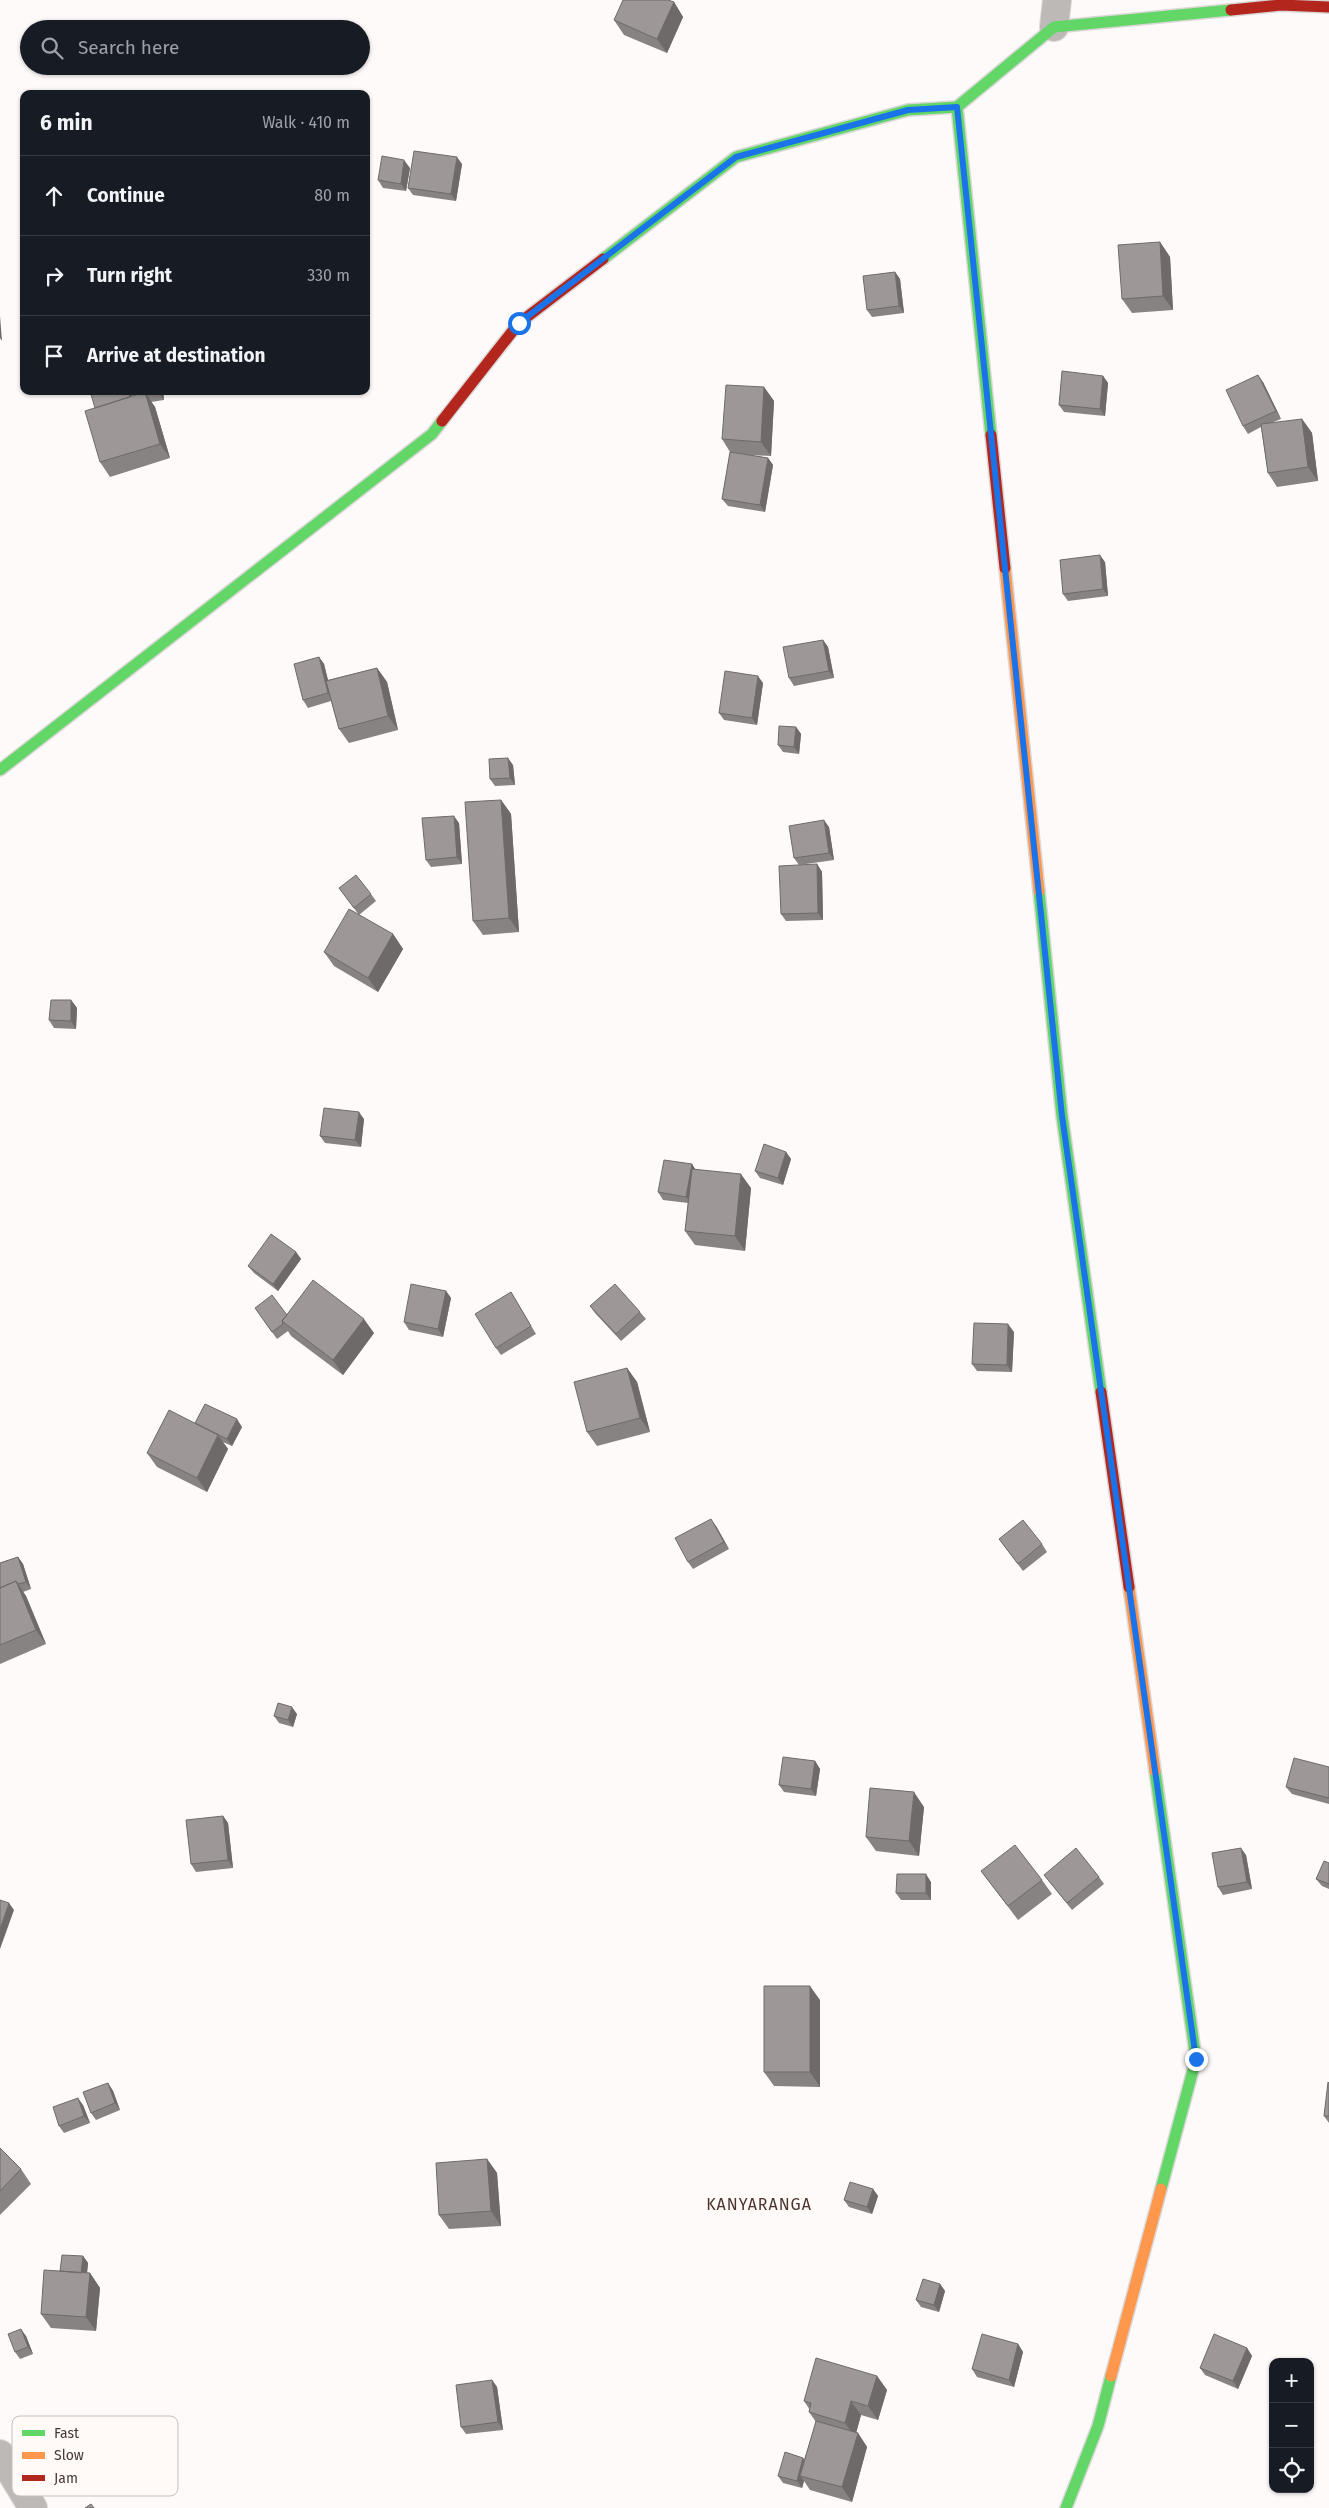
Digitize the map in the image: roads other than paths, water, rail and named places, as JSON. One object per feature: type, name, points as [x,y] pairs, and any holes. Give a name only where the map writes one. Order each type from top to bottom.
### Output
[{"type":"street","points":[[1054,27],[1057,0]]},
{"type":"street","points":[[0,770],[432,434],[519,323],[736,157],[908,110],[957,107],[1054,27],[1281,5],[1329,7]]},
{"type":"street","points":[[957,107],[1062,1116],[1196,2059],[1098,2426],[1066,2508]]},
{"type":"street","points":[[0,2454],[12,2474]]},
{"type":"street","points":[[25,2496],[32,2508]]},
{"type":"district","name":"KANYARANGA","points":[[759,2204]]}]
